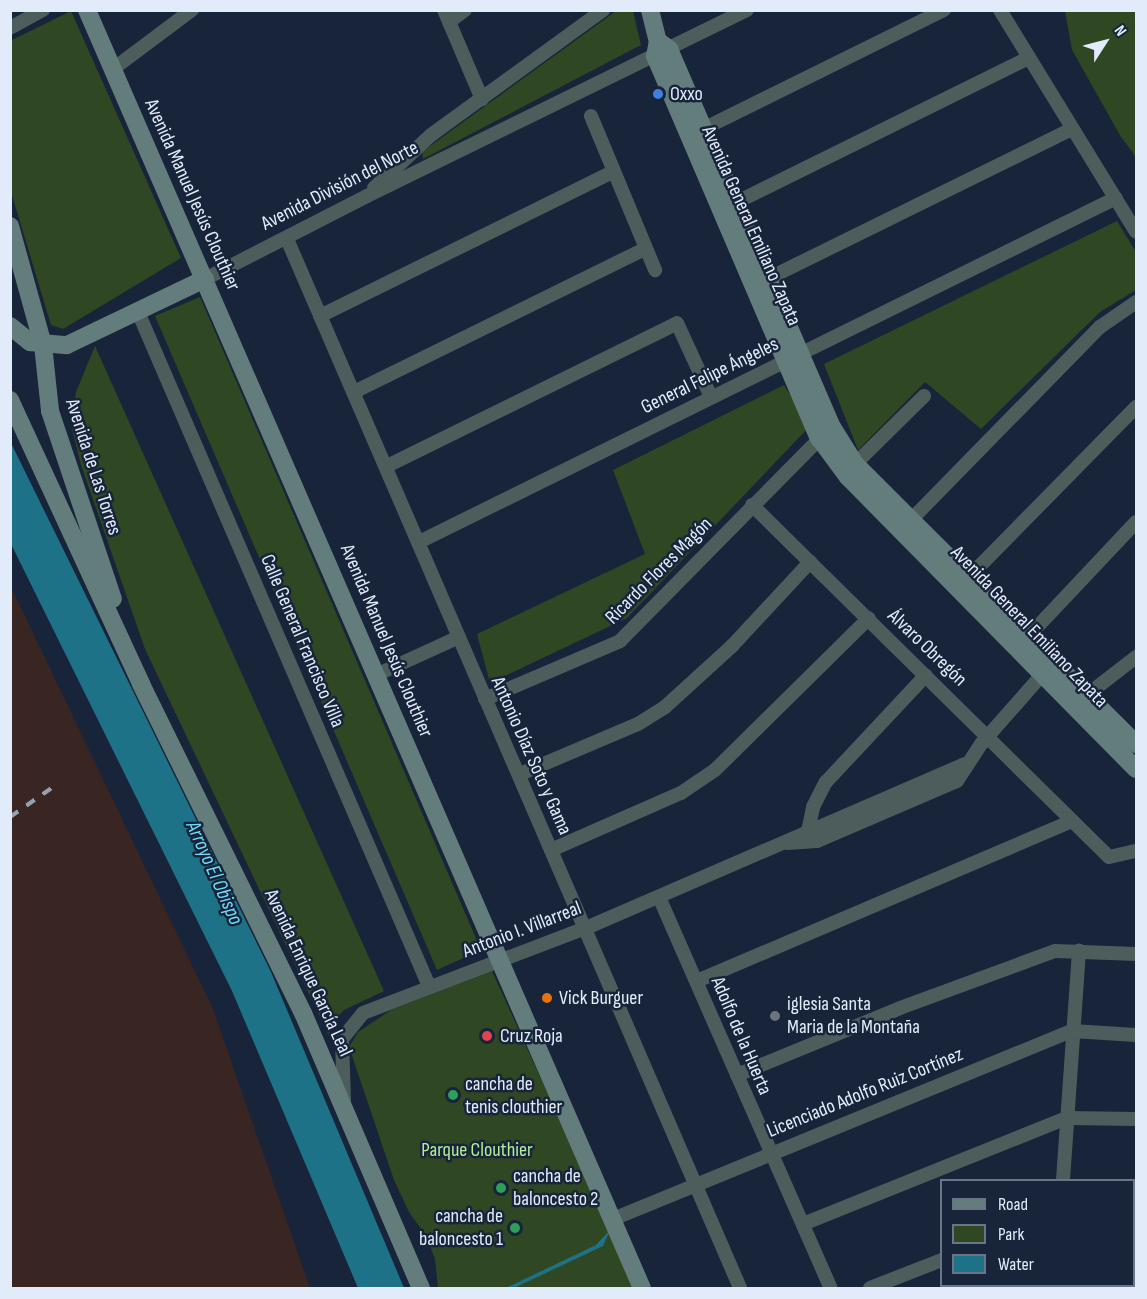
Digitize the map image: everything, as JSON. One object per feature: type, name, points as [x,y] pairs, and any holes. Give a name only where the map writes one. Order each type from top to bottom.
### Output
[{"type":"street","points":[[10,28],[43,10]]},
{"type":"street","name":"Avenida Manuel Jesús Clouthier","points":[[87,10],[376,675],[497,961],[642,1288]]},
{"type":"street","points":[[113,69],[192,10]]},
{"type":"street","points":[[465,10],[446,16],[482,99]]},
{"type":"street","points":[[366,196],[412,150],[603,10]]},
{"type":"street","name":"Avenida General Emiliano Zapata","points":[[650,10],[660,49],[825,432],[848,477],[907,524]]},
{"type":"street","name":"Avenida División del Norte","points":[[44,345],[67,345],[138,312],[287,239],[366,196],[660,49],[747,10]]},
{"type":"street","points":[[695,133],[944,10]]},
{"type":"street","points":[[1000,10],[1071,129],[1137,232]]},
{"type":"street","points":[[735,203],[1029,58]]},
{"type":"street","points":[[591,116],[655,270]]},
{"type":"street","points":[[760,282],[1071,129]]},
{"type":"street","name":"Avenida General Emiliano Zapata","points":[[695,133],[735,203],[760,282]]},
{"type":"street","points":[[320,316],[613,172]]},
{"type":"street","name":"General Felipe Ángeles","points":[[419,542],[1116,198]]},
{"type":"street","name":"Avenida de Las Torres","points":[[10,226],[44,345],[50,411],[141,684]]},
{"type":"street","name":"Antonio Díaz Soto y Gama","points":[[287,239],[387,466],[485,699],[520,774],[740,1288]]},
{"type":"street","points":[[354,392],[645,249]]},
{"type":"street","points":[[907,524],[1100,327],[1137,302]]},
{"type":"street","name":"Calle General Francisco Villa","points":[[138,312],[429,986]]},
{"type":"street","points":[[387,466],[677,323],[711,397]]},
{"type":"street","points":[[10,326],[30,342],[44,345]]},
{"type":"street","points":[[855,464],[924,396]]},
{"type":"street","points":[[10,400],[141,684]]},
{"type":"street","points":[[965,581],[1137,407]]},
{"type":"street","name":"Avenida General Emiliano Zapata","points":[[825,432],[907,524],[1048,668],[1137,769]]},
{"type":"street","name":"Ricardo Flores Magón","points":[[485,699],[620,641],[825,432]]},
{"type":"street","name":"Álvaro Obregón","points":[[752,506],[869,618],[1109,856],[1137,851]]},
{"type":"street","points":[[1023,642],[1137,522]]},
{"type":"street","points":[[520,774],[638,724],[665,707],[732,646],[810,562]]},
{"type":"street","points":[[551,850],[681,793],[716,770],[869,618]]},
{"type":"street","points":[[376,675],[459,638]]},
{"type":"street","points":[[1087,695],[1137,657]]},
{"type":"street","name":"Avenida General Emiliano Zapata","points":[[1048,668],[1087,695],[1137,744]]},
{"type":"street","name":"Antonio I. Villarreal","points":[[786,843],[805,844],[957,781],[965,764],[1048,668]]},
{"type":"street","points":[[805,844],[818,795],[826,782],[926,675]]},
{"type":"street","name":"Avenida Enrique García Leal","points":[[141,684],[256,913],[344,1105],[421,1288]]},
{"type":"street","name":"Antonio I. Villarreal","points":[[344,1105],[341,1052],[348,1027],[363,1013],[586,928],[965,764]]},
{"type":"street","points":[[697,981],[1072,821]]},
{"type":"street","name":"Adolfo de la Huerta","points":[[659,897],[769,1152],[831,1288]]},
{"type":"street","points":[[737,1075],[941,992],[1055,951],[1137,954]]},
{"type":"street","points":[[1063,1179],[1079,951]]},
{"type":"street","name":"Licenciado Adolfo Ruiz Cortínez","points":[[613,1219],[769,1152],[1072,1031],[1137,1035]]},
{"type":"street","points":[[803,1224],[1067,1118],[1137,1119]]},
{"type":"street","points":[[870,1288],[940,1261]]},
{"type":"shaded area","points":[[11,587],[213,1009],[310,1288],[11,1288]]},
{"type":"green space","points":[[71,11],[181,258],[63,329],[51,325],[11,192],[10,41]]},
{"type":"green space","points":[[616,11],[633,11],[641,45],[423,159],[422,152]]},
{"type":"green space","points":[[1065,11],[1136,11],[1136,157],[1121,137],[1072,50]]},
{"type":"green space","points":[[1117,221],[1136,252],[1136,290],[1100,312],[981,429],[925,382],[858,450],[824,364]]},
{"type":"green space","points":[[200,297],[481,950],[437,970],[155,316]]},
{"type":"green space","points":[[95,346],[384,991],[344,1010],[333,1022],[329,1036],[145,649],[81,465],[72,429],[76,392]]},
{"type":"green space","points":[[784,385],[810,426],[627,618],[490,683],[477,634],[645,554],[613,470]]},
{"type":"green space","name":"Parque Clouthier","points":[[492,971],[634,1288],[438,1288],[435,1259],[426,1236],[409,1212],[394,1180],[349,1047],[358,1032],[391,1010]]},
{"type":"water","name":"Arroyo El Obispo","points":[[11,443],[271,972],[404,1288],[358,1288],[232,991],[11,544]]},
{"type":"water","points":[[610,1230],[603,1246],[514,1288],[506,1288],[596,1245]]},
{"type":"railway","points":[[10,817],[53,787]]},
{"type":"place","name":"Oxxo","points":[[658,94]]},
{"type":"place","name":"Vick Burguer","points":[[547,998]]},
{"type":"place","name":"iglesia Santa Maria de la Montaña","points":[[775,1016]]},
{"type":"place","name":"Cruz Roja","points":[[487,1036]]},
{"type":"place","name":"cancha de tenis clouthier","points":[[453,1095]]},
{"type":"place","name":"cancha de baloncesto 2","points":[[501,1188]]},
{"type":"place","name":"cancha de baloncesto 1","points":[[515,1228]]}]
